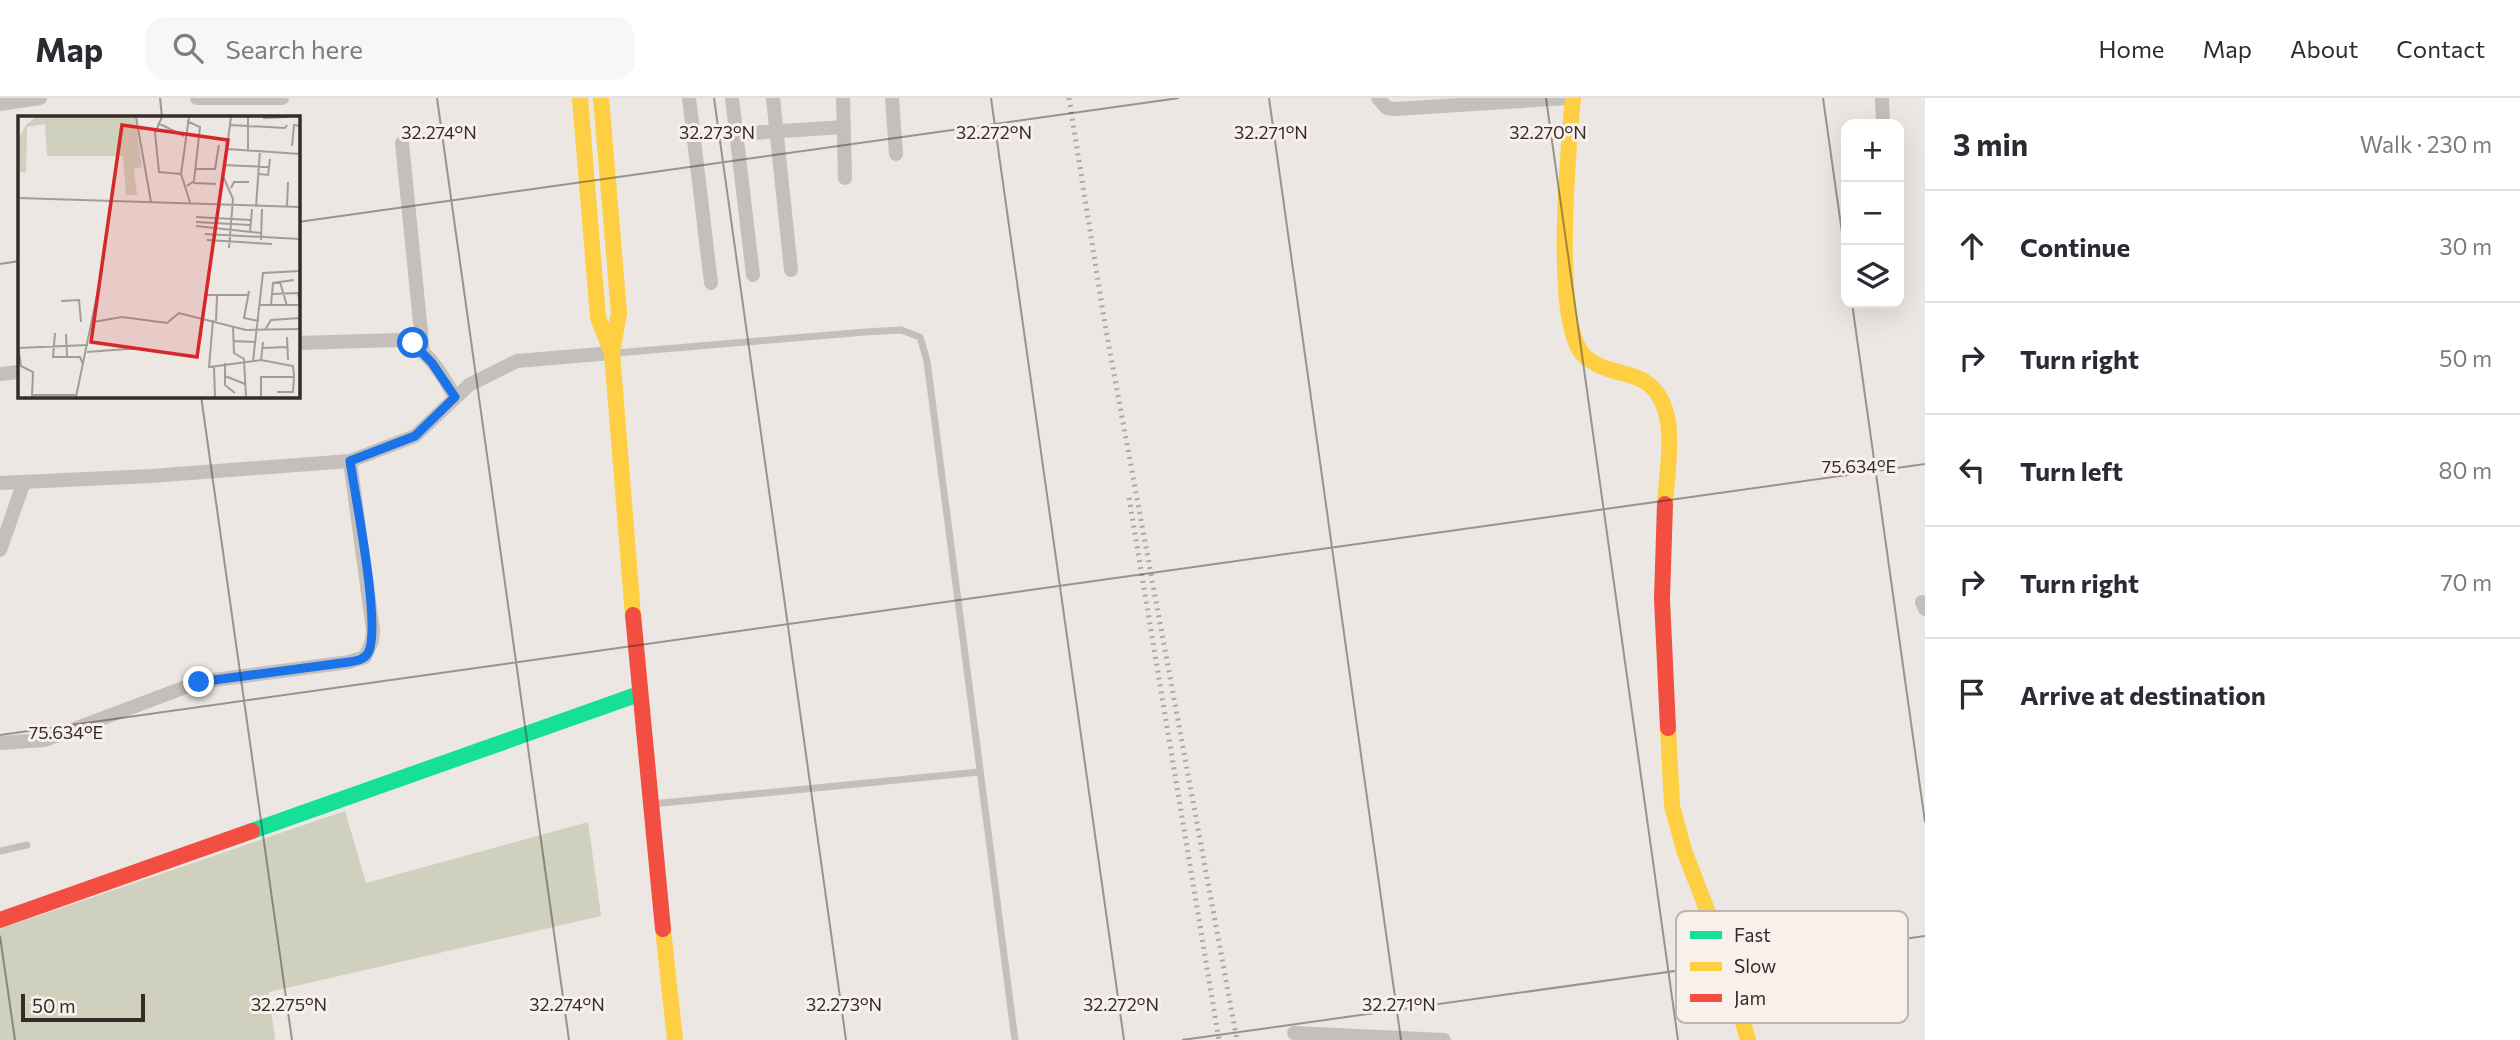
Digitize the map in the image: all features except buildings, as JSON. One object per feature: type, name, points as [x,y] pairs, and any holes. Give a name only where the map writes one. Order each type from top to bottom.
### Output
[{"type":"street","points":[[0,104],[40,98]]},
{"type":"street","points":[[197,98],[282,98]]},
{"type":"street","points":[[580,98],[598,318],[612,353]]},
{"type":"street","points":[[601,98],[619,313],[612,353],[639,694],[675,1040]]},
{"type":"street","points":[[690,98],[711,283]]},
{"type":"street","points":[[732,98],[753,275]]},
{"type":"street","points":[[774,98],[791,270]]},
{"type":"street","points":[[843,98],[845,178]]},
{"type":"street","points":[[892,98],[896,154]]},
{"type":"street","points":[[1378,98],[1387,108],[1396,109],[1567,98]]},
{"type":"street","points":[[1573,98],[1567,171],[1569,309],[1573,334],[1587,359],[1653,386],[1665,405],[1668,425],[1662,599],[1672,806],[1684,850],[1707,911]]},
{"type":"street","points":[[1882,98],[1883,119]]},
{"type":"street","points":[[735,134],[844,127]]},
{"type":"street","points":[[402,143],[423,352]]},
{"type":"street","points":[[299,343],[398,340],[413,343],[423,352],[455,397]]},
{"type":"street","points":[[0,483],[350,461],[415,436],[455,397],[485,374],[517,361],[612,353]]},
{"type":"street","points":[[0,374],[18,372]]},
{"type":"street","points":[[0,743],[45,740],[199,682],[349,662],[365,657],[372,641],[373,630],[350,461]]},
{"type":"street","points":[[0,550],[24,482]]},
{"type":"street","points":[[0,920],[639,694]]},
{"type":"street","points":[[1743,1023],[1748,1040]]},
{"type":"street","points":[[1294,1033],[1444,1040]]},
{"type":"lane","points":[[612,353],[901,330],[920,338],[927,361],[1014,1040]]},
{"type":"lane","points":[[651,804],[979,772]]},
{"type":"lane","points":[[0,851],[27,845]]},
{"type":"green space","points":[[345,811],[366,883],[588,822],[601,916],[269,992],[275,1040],[0,1040],[0,929]]},
{"type":"railway","points":[[1069,98],[1105,325],[1237,1040]]},
{"type":"railway","points":[[1129,498],[1219,1040]]},
{"type":"traffic: fast","points":[[252,831],[639,694]]},
{"type":"traffic: slow","points":[[580,98],[598,318],[612,353]]},
{"type":"traffic: slow","points":[[601,98],[619,313],[612,353],[633,615]]},
{"type":"traffic: slow","points":[[1573,98],[1565,226],[1567,297],[1571,326],[1578,347],[1588,359],[1601,367],[1642,380],[1655,390],[1663,403],[1669,436],[1665,504]]},
{"type":"traffic: slow","points":[[1668,728],[1672,806],[1684,850],[1707,911]]},
{"type":"traffic: slow","points":[[663,929],[675,1040]]},
{"type":"traffic: slow","points":[[1743,1023],[1748,1040]]},
{"type":"traffic: jam","points":[[1665,504],[1662,599],[1668,728]]},
{"type":"traffic: jam","points":[[633,615],[663,929]]},
{"type":"traffic: jam","points":[[0,920],[252,831]]},
{"type":"route","points":[[199,682],[273,670],[358,661],[369,653],[373,630],[350,461],[415,436],[455,397],[432,363],[413,343]]}]
